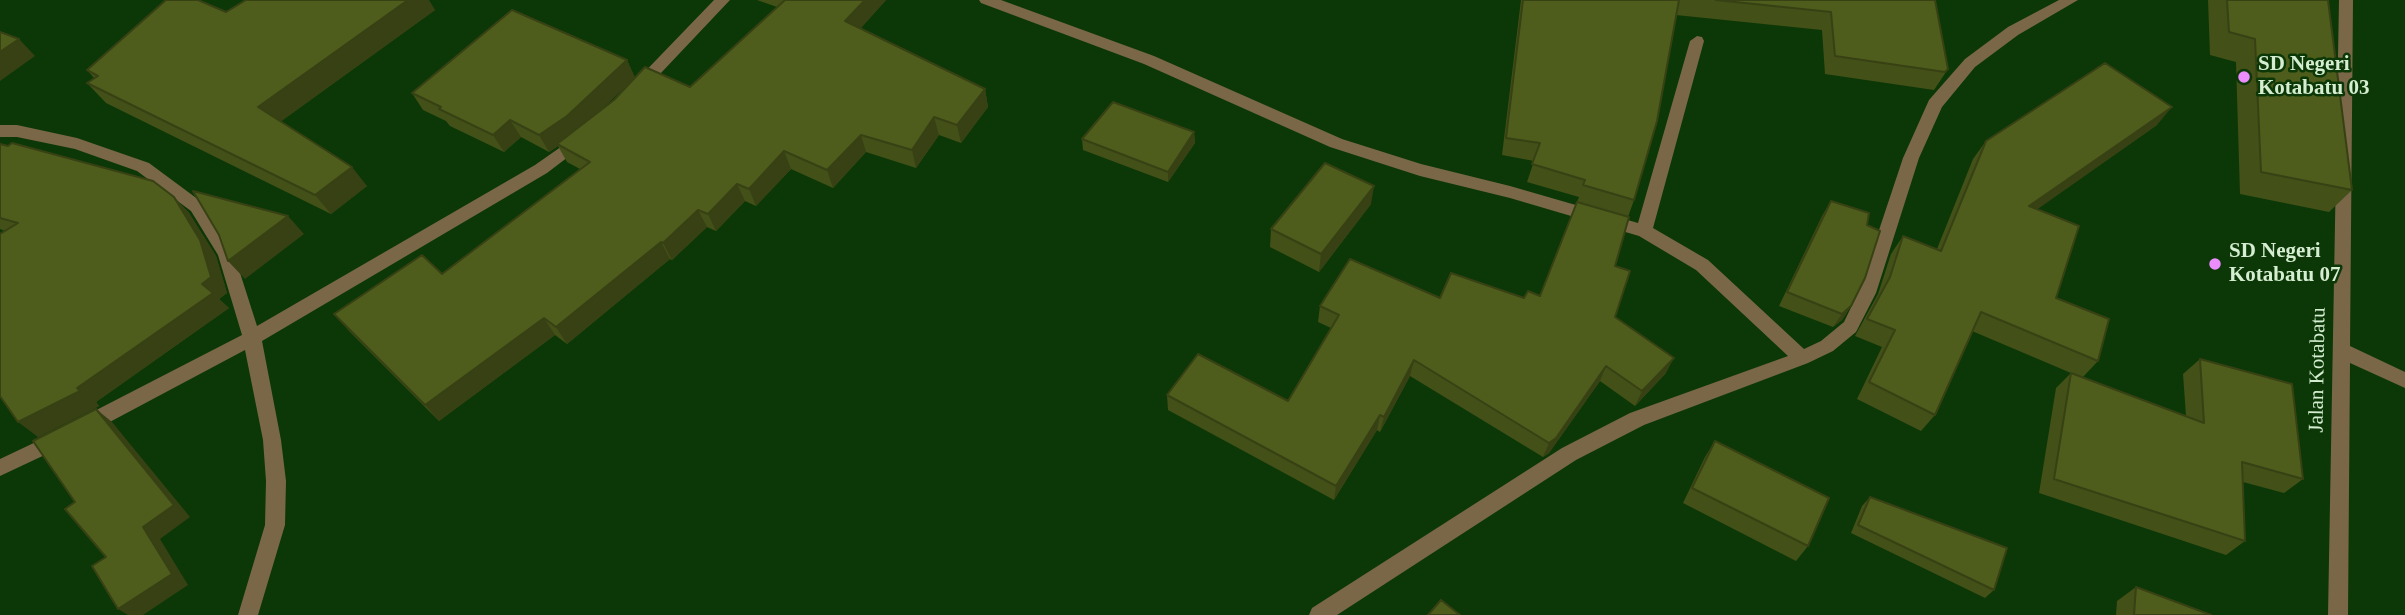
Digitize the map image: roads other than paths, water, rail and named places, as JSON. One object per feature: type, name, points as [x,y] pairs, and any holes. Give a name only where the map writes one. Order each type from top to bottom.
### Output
[{"type":"street","points":[[624,102],[723,0]]},
{"type":"street","points":[[986,0],[1149,60],[1336,143],[1420,170],[1510,192],[1644,231],[1702,265],[1802,358]]},
{"type":"street","points":[[1319,615],[1569,454],[1637,419],[1802,358],[1827,346],[1850,327],[1867,293],[1911,158],[1935,104],[1970,63],[2013,31],[2071,0]]},
{"type":"street","name":"Jalan Kotabatu","points":[[2338,615],[2346,0]]},
{"type":"street","points":[[1644,231],[1698,41]]},
{"type":"street","points":[[0,468],[253,338],[541,169],[594,130]]},
{"type":"street","points":[[0,131],[17,131],[77,144],[144,167],[197,207],[226,254],[253,338],[272,440],[276,481],[275,525],[248,615]]},
{"type":"street","points":[[2341,349],[2405,380]]},
{"type":"place","name":"SD Negeri Kotabatu 03","points":[[2244,77]]},
{"type":"place","name":"SD Negeri Kotabatu 07","points":[[2215,264]]}]
